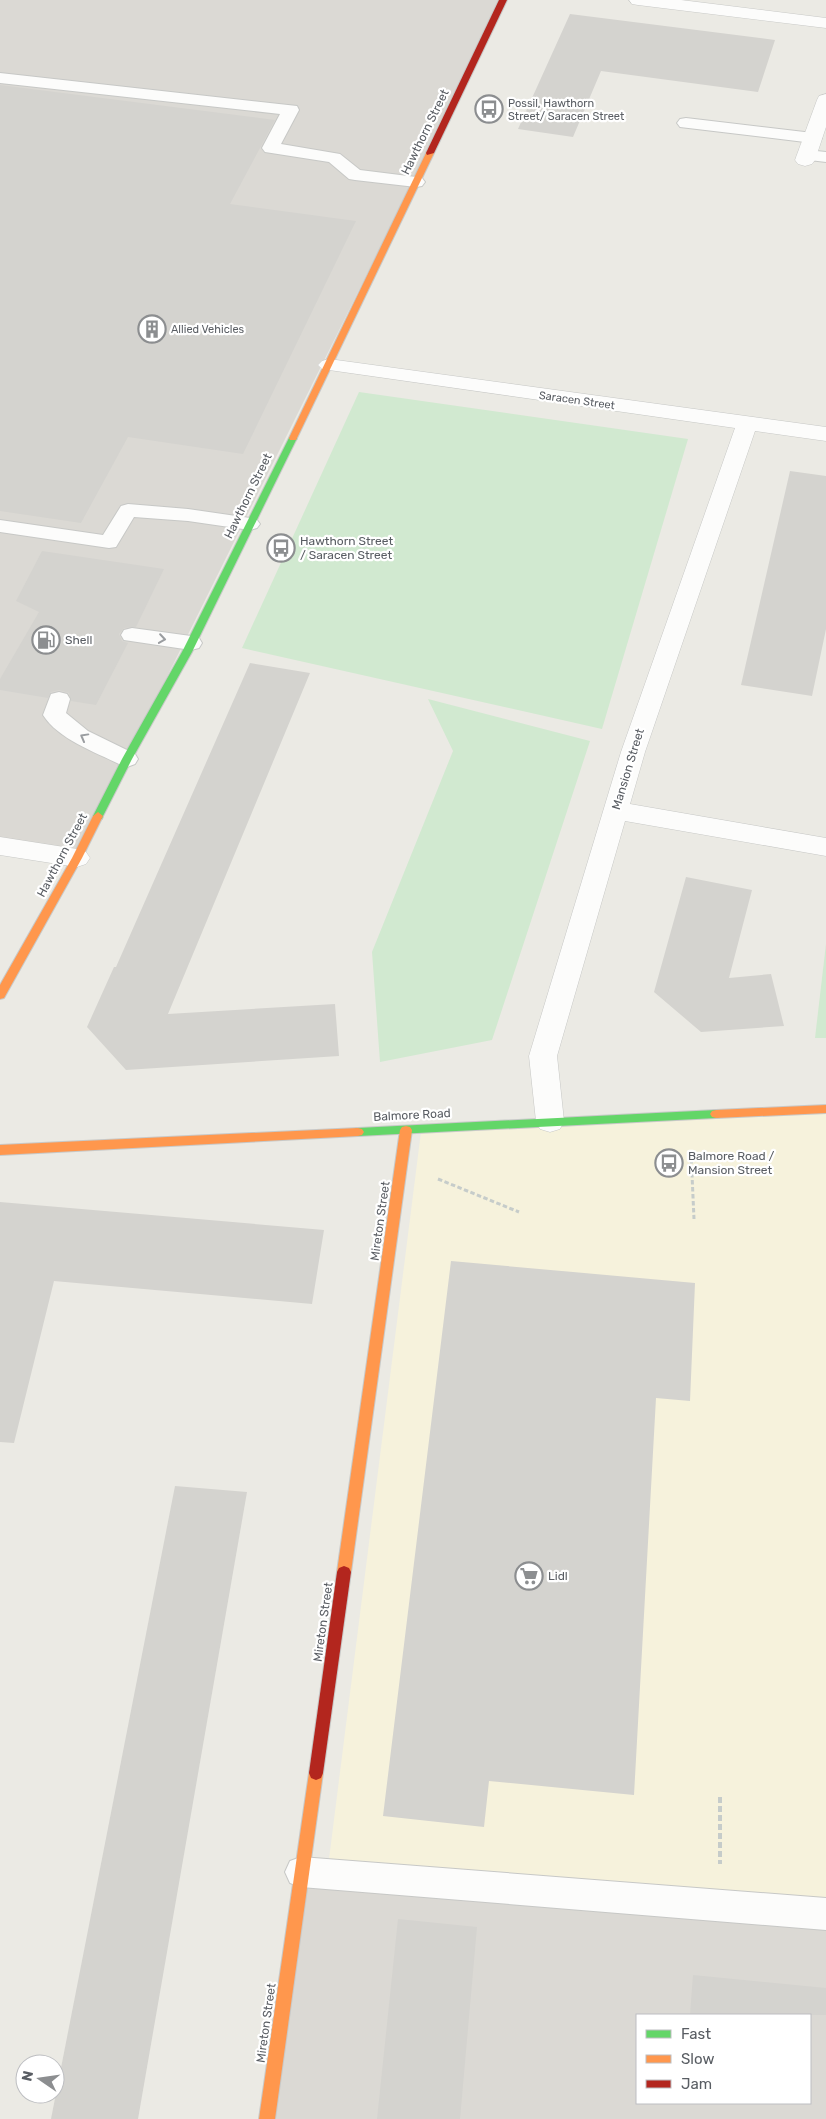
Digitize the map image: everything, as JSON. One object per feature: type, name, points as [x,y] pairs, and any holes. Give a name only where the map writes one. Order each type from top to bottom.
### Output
[{"type":"main road","name":"Hawthorn Street","points":[[0,995],[77,858],[127,759],[191,643],[329,365],[503,0]]},
{"type":"main road","name":"Balmore Road","points":[[0,1150],[550,1121],[826,1109]]},
{"type":"main road","name":"Mireton Street","points":[[267,2119],[406,1130]]},
{"type":"street","points":[[638,0],[676,2],[826,23]]},
{"type":"street","points":[[809,151],[826,100]]},
{"type":"street","name":"Saracen Street","points":[[329,365],[826,434]]},
{"type":"street","name":"Mansion Street","points":[[550,1121],[543,1056],[646,710],[748,424]]},
{"type":"street","points":[[615,810],[826,847]]},
{"type":"street","points":[[0,846],[77,858]]},
{"type":"lane","points":[[0,78],[291,110],[271,148],[334,158],[356,175],[416,182]]},
{"type":"lane","points":[[686,123],[809,151],[826,157]]},
{"type":"lane","points":[[1,527],[109,542],[128,510],[188,515],[250,524]]},
{"type":"lane","points":[[132,635],[191,643]]},
{"type":"lane","points":[[59,699],[54,715],[80,736],[127,759]]},
{"type":"lane","points":[[301,1872],[826,1914]]},
{"type":"path","points":[[689,1115],[694,1219]]},
{"type":"path","points":[[402,1164],[519,1212]]},
{"type":"path","points":[[720,1797],[720,1906]]},
{"type":"shaded area","points":[[0,0],[503,0],[77,858],[0,846]]},
{"type":"shaded area","points":[[826,1106],[826,1914],[327,1875],[422,1124]]},
{"type":"shaded area","points":[[304,1873],[826,1915],[826,2119],[275,2119]]},
{"type":"green space","points":[[359,392],[688,439],[602,729],[242,648]]},
{"type":"green space","points":[[428,699],[590,741],[492,1040],[380,1062],[372,952],[453,751]]},
{"type":"green space","points":[[826,944],[826,1038],[815,1038]]},
{"type":"building","points":[[570,14],[775,40],[758,92],[601,71],[573,137],[518,129]]},
{"type":"building","name":"Allied Vehicles","points":[[0,85],[275,120],[230,204],[356,221],[243,454],[128,437],[81,523],[0,511]]},
{"type":"building","points":[[790,471],[826,476],[826,629],[812,696],[741,685]]},
{"type":"building","points":[[42,551],[164,569],[136,627],[124,628],[119,634],[122,641],[128,643],[96,705],[71,701],[69,693],[59,690],[51,692],[48,698],[0,690],[0,679],[39,612],[16,601]]},
{"type":"building","points":[[250,663],[310,673],[168,1014],[335,1004],[339,1056],[126,1070],[87,1027],[114,967],[116,967]]},
{"type":"building","points":[[686,877],[752,890],[729,978],[771,974],[784,1026],[701,1032],[654,992]]},
{"type":"building","points":[[0,1202],[324,1230],[312,1304],[54,1281],[14,1443],[0,1442]]},
{"type":"building","name":"Lidl","points":[[451,1261],[695,1283],[690,1401],[656,1398],[634,1795],[489,1781],[484,1827],[383,1816]]},
{"type":"building","points":[[175,1486],[247,1492],[138,2119],[51,2119],[54,2104],[65,2104],[64,2054]]},
{"type":"building","points":[[398,1919],[477,1927],[460,2119],[377,2119]]},
{"type":"building","points":[[693,1975],[826,1988],[826,2015],[690,2014]]},
{"type":"traffic: fast","points":[[98,816],[127,759],[187,652],[293,438]]},
{"type":"traffic: fast","points":[[358,1132],[716,1114]]},
{"type":"traffic: slow","points":[[293,438],[430,153]]},
{"type":"traffic: slow","points":[[0,995],[77,858],[98,816]]},
{"type":"traffic: slow","points":[[716,1114],[826,1109]]},
{"type":"traffic: slow","points":[[344,1572],[406,1130]]},
{"type":"traffic: slow","points":[[0,1150],[358,1132]]},
{"type":"traffic: slow","points":[[267,2119],[316,1773]]},
{"type":"traffic: jam","points":[[430,153],[503,0]]},
{"type":"traffic: jam","points":[[316,1773],[344,1572]]},
{"type":"place","name":"Possil, Hawthorn Street/ Saracen Street","points":[[489,109]]},
{"type":"place","name":"Allied Vehicles","points":[[152,329]]},
{"type":"place","name":"Hawthorn Street / Saracen Street","points":[[281,548]]},
{"type":"place","name":"Shell","points":[[46,640]]},
{"type":"place","name":"Balmore Road / Mansion Street","points":[[669,1163]]},
{"type":"place","name":"Lidl","points":[[529,1576]]}]
